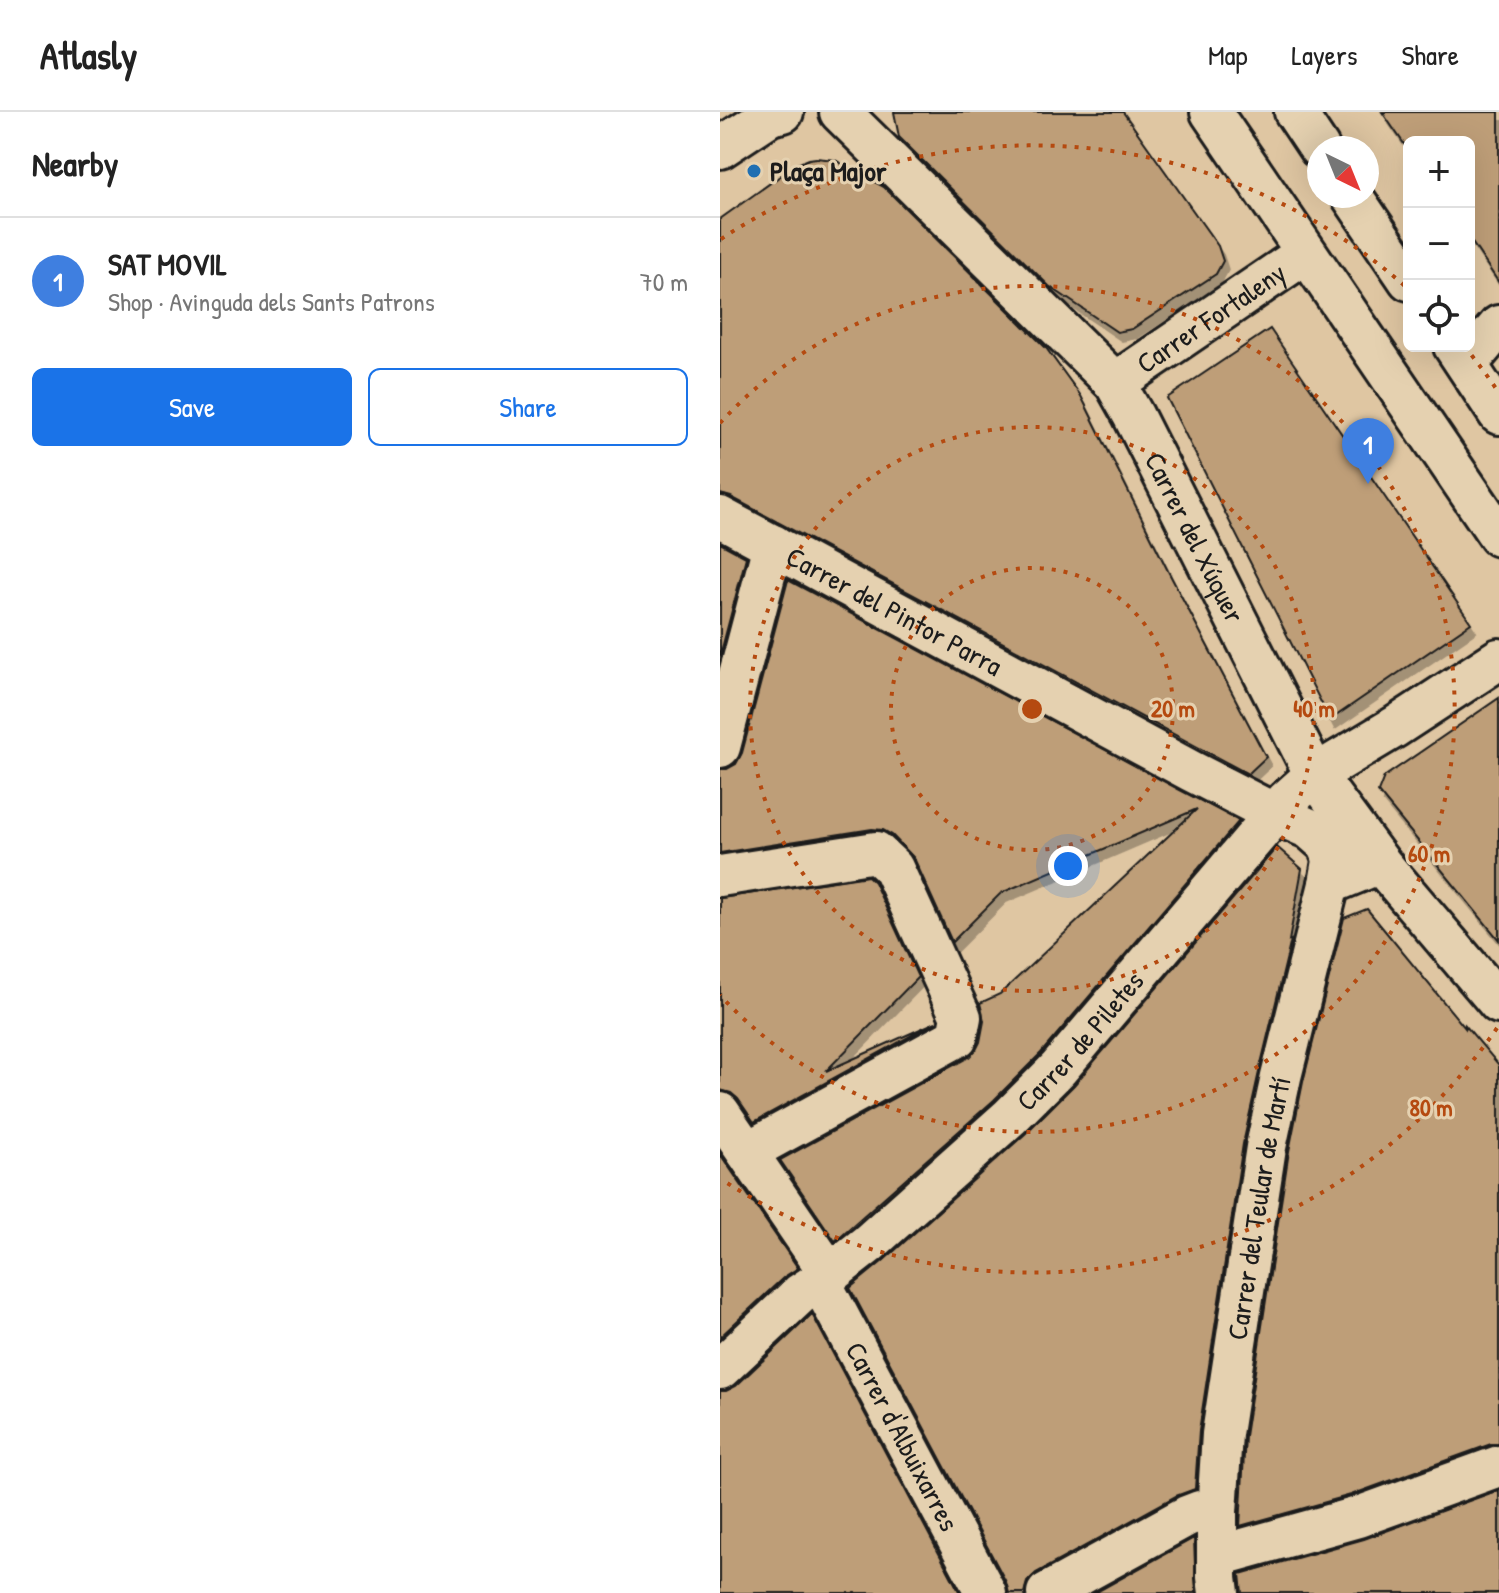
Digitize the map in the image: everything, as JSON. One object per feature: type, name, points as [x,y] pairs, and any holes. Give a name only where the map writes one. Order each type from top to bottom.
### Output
[{"type":"street","points":[[720,148],[770,115],[783,112]]},
{"type":"street","name":"Carrer del Xúquer","points":[[840,112],[1115,383],[1315,775],[1380,863],[1499,1003]]},
{"type":"street","points":[[1211,112],[1499,536]]},
{"type":"street","points":[[1295,112],[1311,136]]},
{"type":"street","points":[[1360,208],[1403,271]]},
{"type":"street","name":"Carrer Fortaleny","points":[[1115,383],[1306,253]]},
{"type":"street","points":[[1499,326],[1460,355],[1499,414]]},
{"type":"street","name":"Carrer del Pintor Parra","points":[[720,517],[1005,672],[1273,813],[1310,829],[1327,844],[1333,861],[1329,884]]},
{"type":"street","points":[[720,747],[773,545]]},
{"type":"street","name":"Carrer de Piletes","points":[[720,1369],[800,1294],[868,1244],[1040,1089],[1273,813],[1315,775],[1499,659]]},
{"type":"street","points":[[720,876],[876,852],[893,868],[961,1017],[957,1037],[747,1152]]},
{"type":"street","points":[[1329,884],[1380,863]]},
{"type":"street","name":"Carrer del Teular de Martí","points":[[1218,1574],[1217,1512],[1222,1434],[1266,1147],[1329,884]]},
{"type":"street","name":"Carrer d'Albuixarres","points":[[720,1113],[825,1278],[986,1593]]},
{"type":"street","points":[[1218,1574],[1358,1517],[1499,1466]]},
{"type":"street","points":[[1047,1593],[1187,1516],[1200,1511],[1217,1512]]},
{"type":"building","points":[[894,112],[1123,112],[1218,246],[1223,261],[1216,274],[1132,329],[1117,332],[1049,286],[899,137]]},
{"type":"building","points":[[1382,112],[1499,112],[1499,283],[1475,247],[1475,136],[1403,136],[1403,142]]},
{"type":"building","points":[[816,158],[835,160],[884,187],[1046,348],[1081,396],[1266,757],[1248,774],[731,497],[720,494],[720,219],[797,164]]},
{"type":"building","points":[[1270,329],[1471,623],[1330,720],[1167,398]]},
{"type":"building","points":[[720,543],[746,557],[720,656]]},
{"type":"building","points":[[788,580],[1239,821],[1041,1053],[994,1100],[835,1241],[780,1160],[969,1057],[980,1042],[984,1021],[980,1003],[1000,994],[1197,809],[1001,893],[952,942],[914,858],[883,830],[872,829],[720,853],[720,769],[736,764],[742,753]]},
{"type":"building","points":[[1499,698],[1499,940],[1378,792],[1384,777]]},
{"type":"building","points":[[1277,847],[1302,869],[1291,940],[1243,1144],[1199,1431],[1195,1489],[1176,1496],[1036,1573],[1027,1582],[1024,1593],[1009,1593],[1006,1582],[850,1288],[1025,1134],[1074,1085]]},
{"type":"building","points":[[868,876],[874,882],[918,977],[826,1071],[936,1022],[754,1122],[738,1099],[720,1090],[720,898]]},
{"type":"building","points":[[1367,909],[1499,1065],[1499,1444],[1491,1444],[1351,1495],[1240,1526],[1245,1436],[1289,1151],[1303,1082],[1344,918]]},
{"type":"building","points":[[720,1154],[798,1268],[784,1277],[720,1337]]},
{"type":"building","points":[[812,1314],[960,1593],[720,1593],[720,1391],[736,1386]]},
{"type":"building","points":[[1499,1490],[1499,1593],[1242,1593],[1240,1574],[1364,1539]]},
{"type":"building","points":[[1194,1538],[1196,1593],[1095,1593]]},
{"type":"place","name":"Plaça Major","points":[[754,171]]},
{"type":"place","name":"SAT MOVIL","points":[[1368,484]]}]
